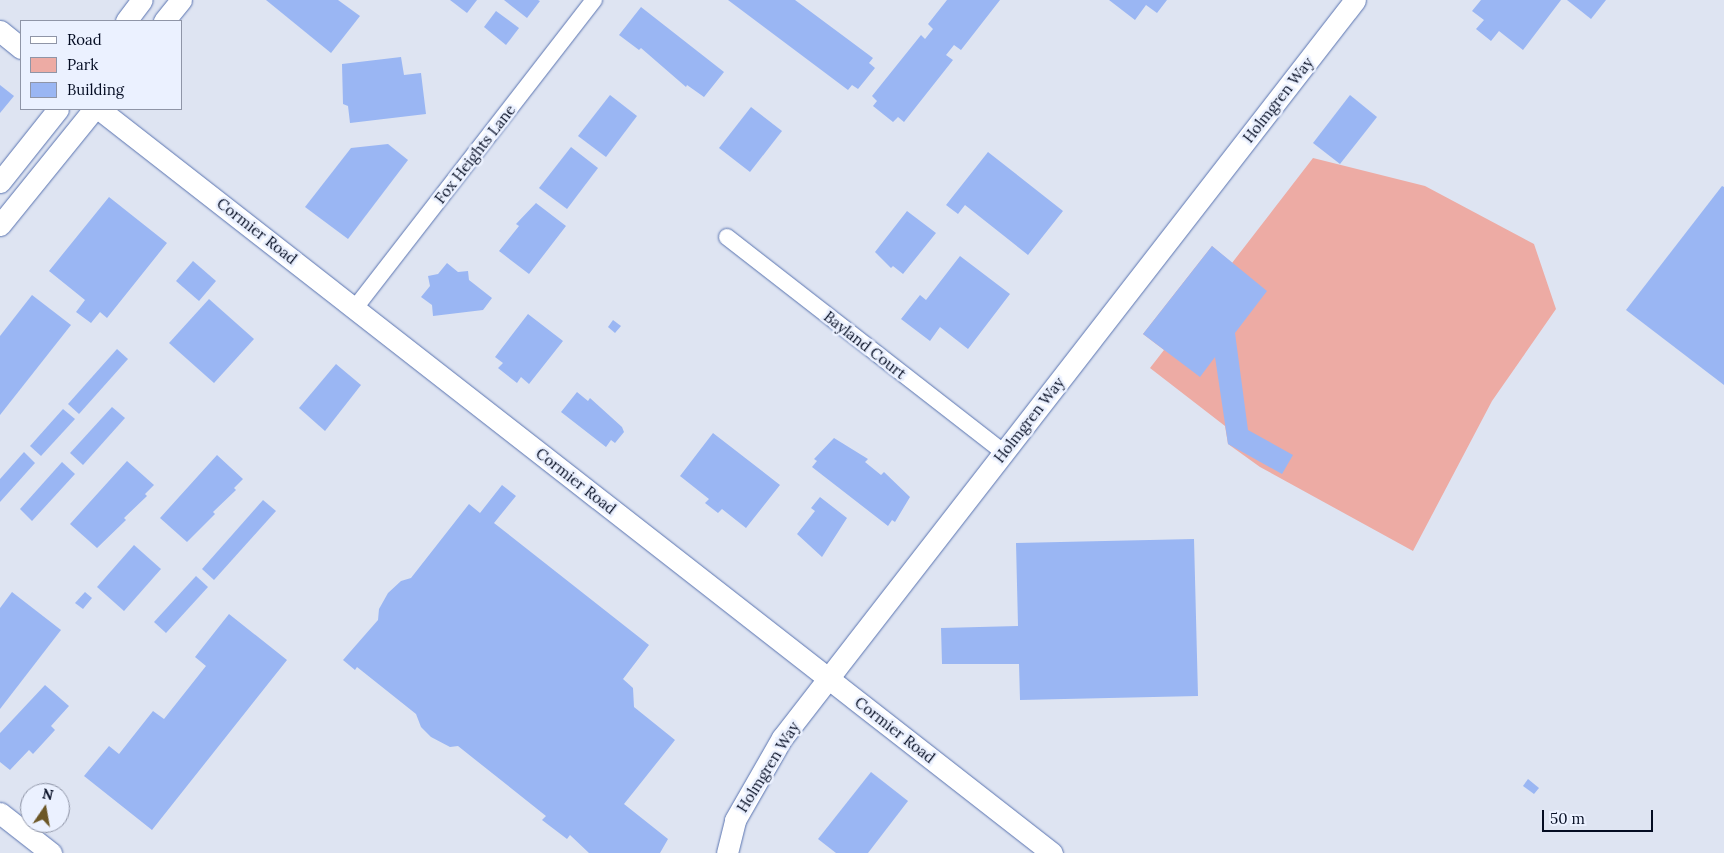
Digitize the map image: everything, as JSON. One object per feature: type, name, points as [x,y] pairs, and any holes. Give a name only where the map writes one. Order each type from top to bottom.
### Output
[{"type":"street","points":[[127,20],[142,0]]},
{"type":"street","points":[[165,20],[181,0]]},
{"type":"street","name":"Fox Heights Lane","points":[[355,308],[594,0]]},
{"type":"street","name":"Holmgren Way","points":[[727,853],[735,820],[778,745],[1355,0]]},
{"type":"street","points":[[0,31],[20,47]]},
{"type":"street","points":[[0,182],[57,110]]},
{"type":"street","points":[[0,225],[93,110]]},
{"type":"street","name":"Cormier Road","points":[[100,110],[1052,853]]},
{"type":"street","name":"Bayland Court","points":[[727,237],[1004,452]]},
{"type":"street","points":[[0,813],[52,853]]},
{"type":"green space","points":[[1313,158],[1425,186],[1534,244],[1556,309],[1492,401],[1413,551],[1260,467],[1228,444],[1225,426],[1150,368],[1164,350],[1143,334],[1212,246],[1232,263]]},
{"type":"building","points":[[266,0],[338,0],[360,16],[331,53]]},
{"type":"building","points":[[450,0],[477,0],[467,13]]},
{"type":"building","points":[[504,0],[538,0],[540,1],[527,18]]},
{"type":"building","points":[[728,0],[795,0],[873,58],[869,63],[875,68],[858,89],[852,85],[848,90]]},
{"type":"building","points":[[947,0],[1000,0],[961,50],[954,45],[946,55],[953,60],[904,122],[898,117],[893,122],[873,106],[877,101],[872,96],[921,35],[925,39],[933,29],[928,24]]},
{"type":"building","points":[[1109,0],[1167,0],[1157,13],[1146,5],[1135,20]]},
{"type":"building","points":[[1481,0],[1561,0],[1523,50],[1499,31],[1491,41],[1476,29],[1484,20],[1472,11]]},
{"type":"building","points":[[1567,0],[1606,0],[1591,19]]},
{"type":"building","points":[[641,7],[724,72],[704,97],[687,85],[686,87],[641,48],[639,50],[619,35]]},
{"type":"building","points":[[496,11],[519,28],[506,45],[484,27]]},
{"type":"building","points":[[401,57],[404,75],[421,73],[426,114],[350,123],[348,106],[343,104],[342,64]]},
{"type":"building","points":[[0,85],[14,96],[0,113]]},
{"type":"building","points":[[610,95],[637,116],[606,157],[578,136]]},
{"type":"building","points":[[1350,95],[1377,117],[1340,164],[1313,143]]},
{"type":"building","points":[[751,107],[782,131],[750,172],[719,148]]},
{"type":"building","points":[[388,144],[408,160],[348,239],[305,207],[351,148]]},
{"type":"building","points":[[571,147],[598,168],[567,209],[539,188]]},
{"type":"building","points":[[988,152],[1063,211],[1028,255],[965,205],[958,214],[946,205]]},
{"type":"building","points":[[1722,186],[1724,187],[1724,385],[1626,310]]},
{"type":"building","points":[[109,197],[167,243],[107,318],[100,312],[91,323],[76,312],[85,300],[49,271]]},
{"type":"building","points":[[536,203],[566,226],[529,274],[499,251],[519,226],[516,224]]},
{"type":"building","points":[[907,211],[936,233],[903,274],[893,266],[891,268],[875,252]]},
{"type":"building","points":[[1212,246],[1267,291],[1235,333],[1248,430],[1293,455],[1282,474],[1228,444],[1215,357],[1200,377],[1143,334]]},
{"type":"building","points":[[960,256],[1010,294],[968,349],[940,327],[930,341],[901,319],[920,295],[926,300]]},
{"type":"building","points":[[193,261],[216,281],[199,301],[176,281]]},
{"type":"building","points":[[447,263],[458,272],[468,271],[469,280],[492,298],[483,310],[433,316],[432,305],[421,297],[430,286],[428,276],[438,274]]},
{"type":"building","points":[[32,295],[71,325],[0,415],[0,336]]},
{"type":"building","points":[[209,299],[254,339],[214,383],[169,343]]},
{"type":"building","points":[[528,314],[563,341],[529,384],[521,377],[517,383],[498,368],[503,363],[495,357]]},
{"type":"building","points":[[613,320],[621,326],[615,333],[608,327]]},
{"type":"building","points":[[117,349],[128,359],[79,414],[68,404]]},
{"type":"building","points":[[336,364],[361,385],[325,431],[299,408]]},
{"type":"building","points":[[577,392],[588,401],[590,398],[622,427],[624,432],[615,443],[611,440],[606,447],[561,412]]},
{"type":"building","points":[[112,407],[125,418],[83,465],[70,453]]},
{"type":"building","points":[[63,409],[75,419],[41,456],[30,446]]},
{"type":"building","points":[[713,433],[780,485],[746,528],[722,509],[718,513],[705,503],[709,499],[680,476]]},
{"type":"building","points":[[834,438],[868,459],[865,462],[881,475],[884,472],[910,497],[895,522],[892,520],[888,526],[812,467],[817,461],[814,459]]},
{"type":"building","points":[[24,452],[35,463],[0,502],[0,479]]},
{"type":"building","points":[[217,455],[243,479],[234,488],[236,490],[213,512],[215,514],[187,542],[160,518]]},
{"type":"building","points":[[127,461],[154,485],[145,494],[147,496],[124,518],[126,520],[97,548],[70,524]]},
{"type":"building","points":[[62,462],[75,474],[32,521],[20,509]]},
{"type":"building","points":[[502,485],[516,496],[494,523],[649,645],[623,679],[633,688],[634,707],[675,740],[624,804],[668,839],[660,853],[589,853],[570,835],[567,839],[542,820],[546,816],[458,746],[450,747],[431,737],[421,727],[416,714],[357,667],[355,670],[343,660],[378,620],[379,609],[388,593],[401,581],[411,578],[469,504],[480,513]]},
{"type":"building","points":[[820,497],[847,518],[822,557],[797,534],[815,511],[811,508]]},
{"type":"building","points":[[263,500],[276,511],[214,580],[202,569]]},
{"type":"building","points":[[1194,539],[1198,696],[1020,700],[1019,664],[942,664],[941,628],[1018,626],[1016,543]]},
{"type":"building","points":[[134,545],[161,569],[124,611],[97,587]]},
{"type":"building","points":[[196,576],[208,587],[166,633],[154,622]]},
{"type":"building","points":[[12,592],[61,630],[0,709],[0,608]]},
{"type":"building","points":[[85,592],[92,598],[83,609],[75,603]]},
{"type":"building","points":[[229,614],[287,660],[152,830],[84,776],[109,746],[119,754],[153,711],[164,719],[206,666],[195,657]]},
{"type":"building","points":[[45,685],[69,706],[51,726],[55,730],[33,754],[29,750],[10,770],[0,762],[0,733]]},
{"type":"building","points":[[871,772],[908,801],[868,853],[836,853],[818,839]]},
{"type":"building","points":[[1528,779],[1539,788],[1534,794],[1523,786]]}]
